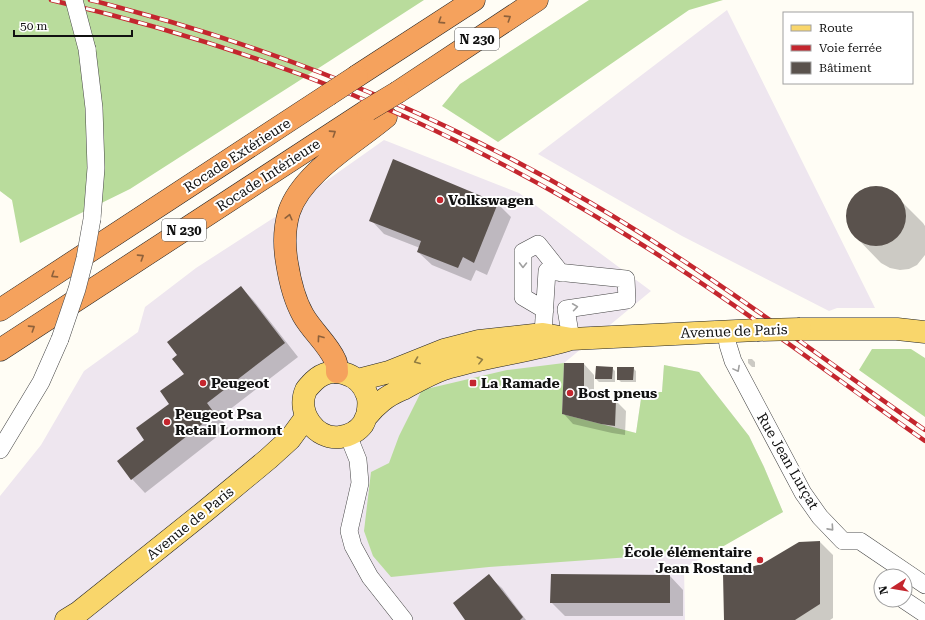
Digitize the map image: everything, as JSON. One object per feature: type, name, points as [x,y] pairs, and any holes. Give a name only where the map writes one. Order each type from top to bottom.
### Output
[{"type":"highway","name":"Rocade Extérieure","points":[[3,306],[474,0]]},
{"type":"highway","name":"N 230","points":[[377,114],[403,95],[417,78],[537,0]]},
{"type":"highway","name":"Rocade Intérieure","points":[[0,350],[377,114]]},
{"type":"highway","points":[[337,372],[336,360],[304,316],[294,294],[284,248],[285,230],[289,212],[299,194],[310,180],[339,152],[369,131],[377,114]]},
{"type":"main road","name":"Avenue de Paris","points":[[571,339],[757,330],[898,329],[925,326]]},
{"type":"main road","name":"Avenue de Paris","points":[[898,329],[925,332]]},
{"type":"main road","points":[[358,380],[389,372],[444,350],[468,344],[514,336],[543,334],[571,339]]},
{"type":"main road","points":[[367,416],[383,400],[443,370],[483,359],[549,346],[571,339]]},
{"type":"main road","points":[[337,372],[348,374],[358,380],[364,387],[368,396],[369,406],[367,416],[363,424],[356,431],[340,437],[324,435],[314,428],[306,417],[304,406],[306,390],[317,378],[326,373],[337,372]]},
{"type":"main road","name":"Avenue de Paris","points":[[66,620],[85,607],[268,459],[290,439],[306,417]]},
{"type":"main road","points":[[86,620],[300,448],[324,435]]},
{"type":"street","points":[[0,450],[41,382],[60,339],[77,289],[85,258],[92,219],[96,168],[94,108],[87,49],[74,0]]},
{"type":"street","points":[[545,310],[522,297],[523,252],[538,244],[562,273]]},
{"type":"street","points":[[543,334],[547,271],[626,279],[627,300],[566,309],[571,339]]},
{"type":"street","name":"Rue Jean Lurçat","points":[[726,332],[733,361],[803,493],[820,517],[843,542],[860,541],[925,585]]},
{"type":"street","points":[[0,440],[25,410]]},
{"type":"street","points":[[348,435],[358,460],[360,484],[349,531],[352,546],[370,577],[404,620]]},
{"type":"street","points":[[913,606],[925,614]]},
{"type":"shaded area","points":[[727,10],[875,308],[837,308],[829,311],[682,236],[538,154]]},
{"type":"shaded area","points":[[384,140],[519,193],[651,291],[564,363],[562,414],[636,433],[642,392],[662,392],[664,365],[699,372],[749,436],[783,512],[684,568],[685,620],[0,620],[0,496],[41,445],[84,371],[138,332],[145,307],[196,268],[275,217]]},
{"type":"green space","points":[[0,0],[424,0],[130,189],[20,243],[12,200],[0,191]]},
{"type":"green space","points":[[589,0],[723,0],[689,10],[498,142],[442,106],[460,84]]},
{"type":"green space","points":[[872,349],[911,349],[925,358],[925,417],[859,370]]},
{"type":"green space","points":[[564,363],[562,414],[636,433],[642,392],[662,392],[664,365],[699,372],[749,436],[783,512],[715,551],[489,567],[391,577],[373,556],[364,531],[371,472],[389,463],[399,436],[422,390],[507,370]]},
{"type":"building","points":[[393,159],[498,203],[474,263],[463,257],[458,268],[417,252],[421,241],[369,221]]},
{"type":"building","points":[[876,186],[893,191],[901,199],[906,216],[901,233],[893,241],[876,246],[859,241],[851,233],[846,216],[851,199],[859,191]]},
{"type":"building","name":"Peugeot","points":[[241,286],[285,343],[207,403],[215,414],[131,480],[117,461],[144,440],[136,428],[169,404],[160,391],[184,374],[172,359],[177,355],[167,342]]},
{"type":"building","name":"Bost pneus","points":[[564,363],[584,363],[584,386],[578,386],[578,400],[616,400],[615,426],[562,414]]},
{"type":"building","points":[[596,366],[613,367],[612,379],[595,379]]},
{"type":"building","points":[[617,367],[634,367],[633,380],[617,380]]},
{"type":"building","points":[[820,541],[820,604],[795,620],[724,620],[723,574],[762,564],[799,542]]},
{"type":"building","points":[[489,574],[523,617],[520,620],[465,620],[453,603]]},
{"type":"building","points":[[551,574],[670,575],[670,603],[550,603]]},
{"type":"railway","points":[[51,0],[166,30],[242,54],[316,80],[401,115],[490,158],[571,202],[662,257],[776,334],[925,441]]},
{"type":"railway","points":[[90,0],[119,7],[223,38],[331,77],[437,122],[489,148],[591,203],[677,256],[719,284],[925,430]]},
{"type":"place","name":"Volkswagen","points":[[440,200]]},
{"type":"place","name":"Peugeot","points":[[203,383]]},
{"type":"place","name":"La Ramade","points":[[473,383]]},
{"type":"place","name":"Bost pneus","points":[[570,393]]},
{"type":"place","name":"Peugeot Psa Retail Lormont","points":[[167,422]]},
{"type":"place","name":"École élémentaire Jean Rostand","points":[[760,560]]}]
